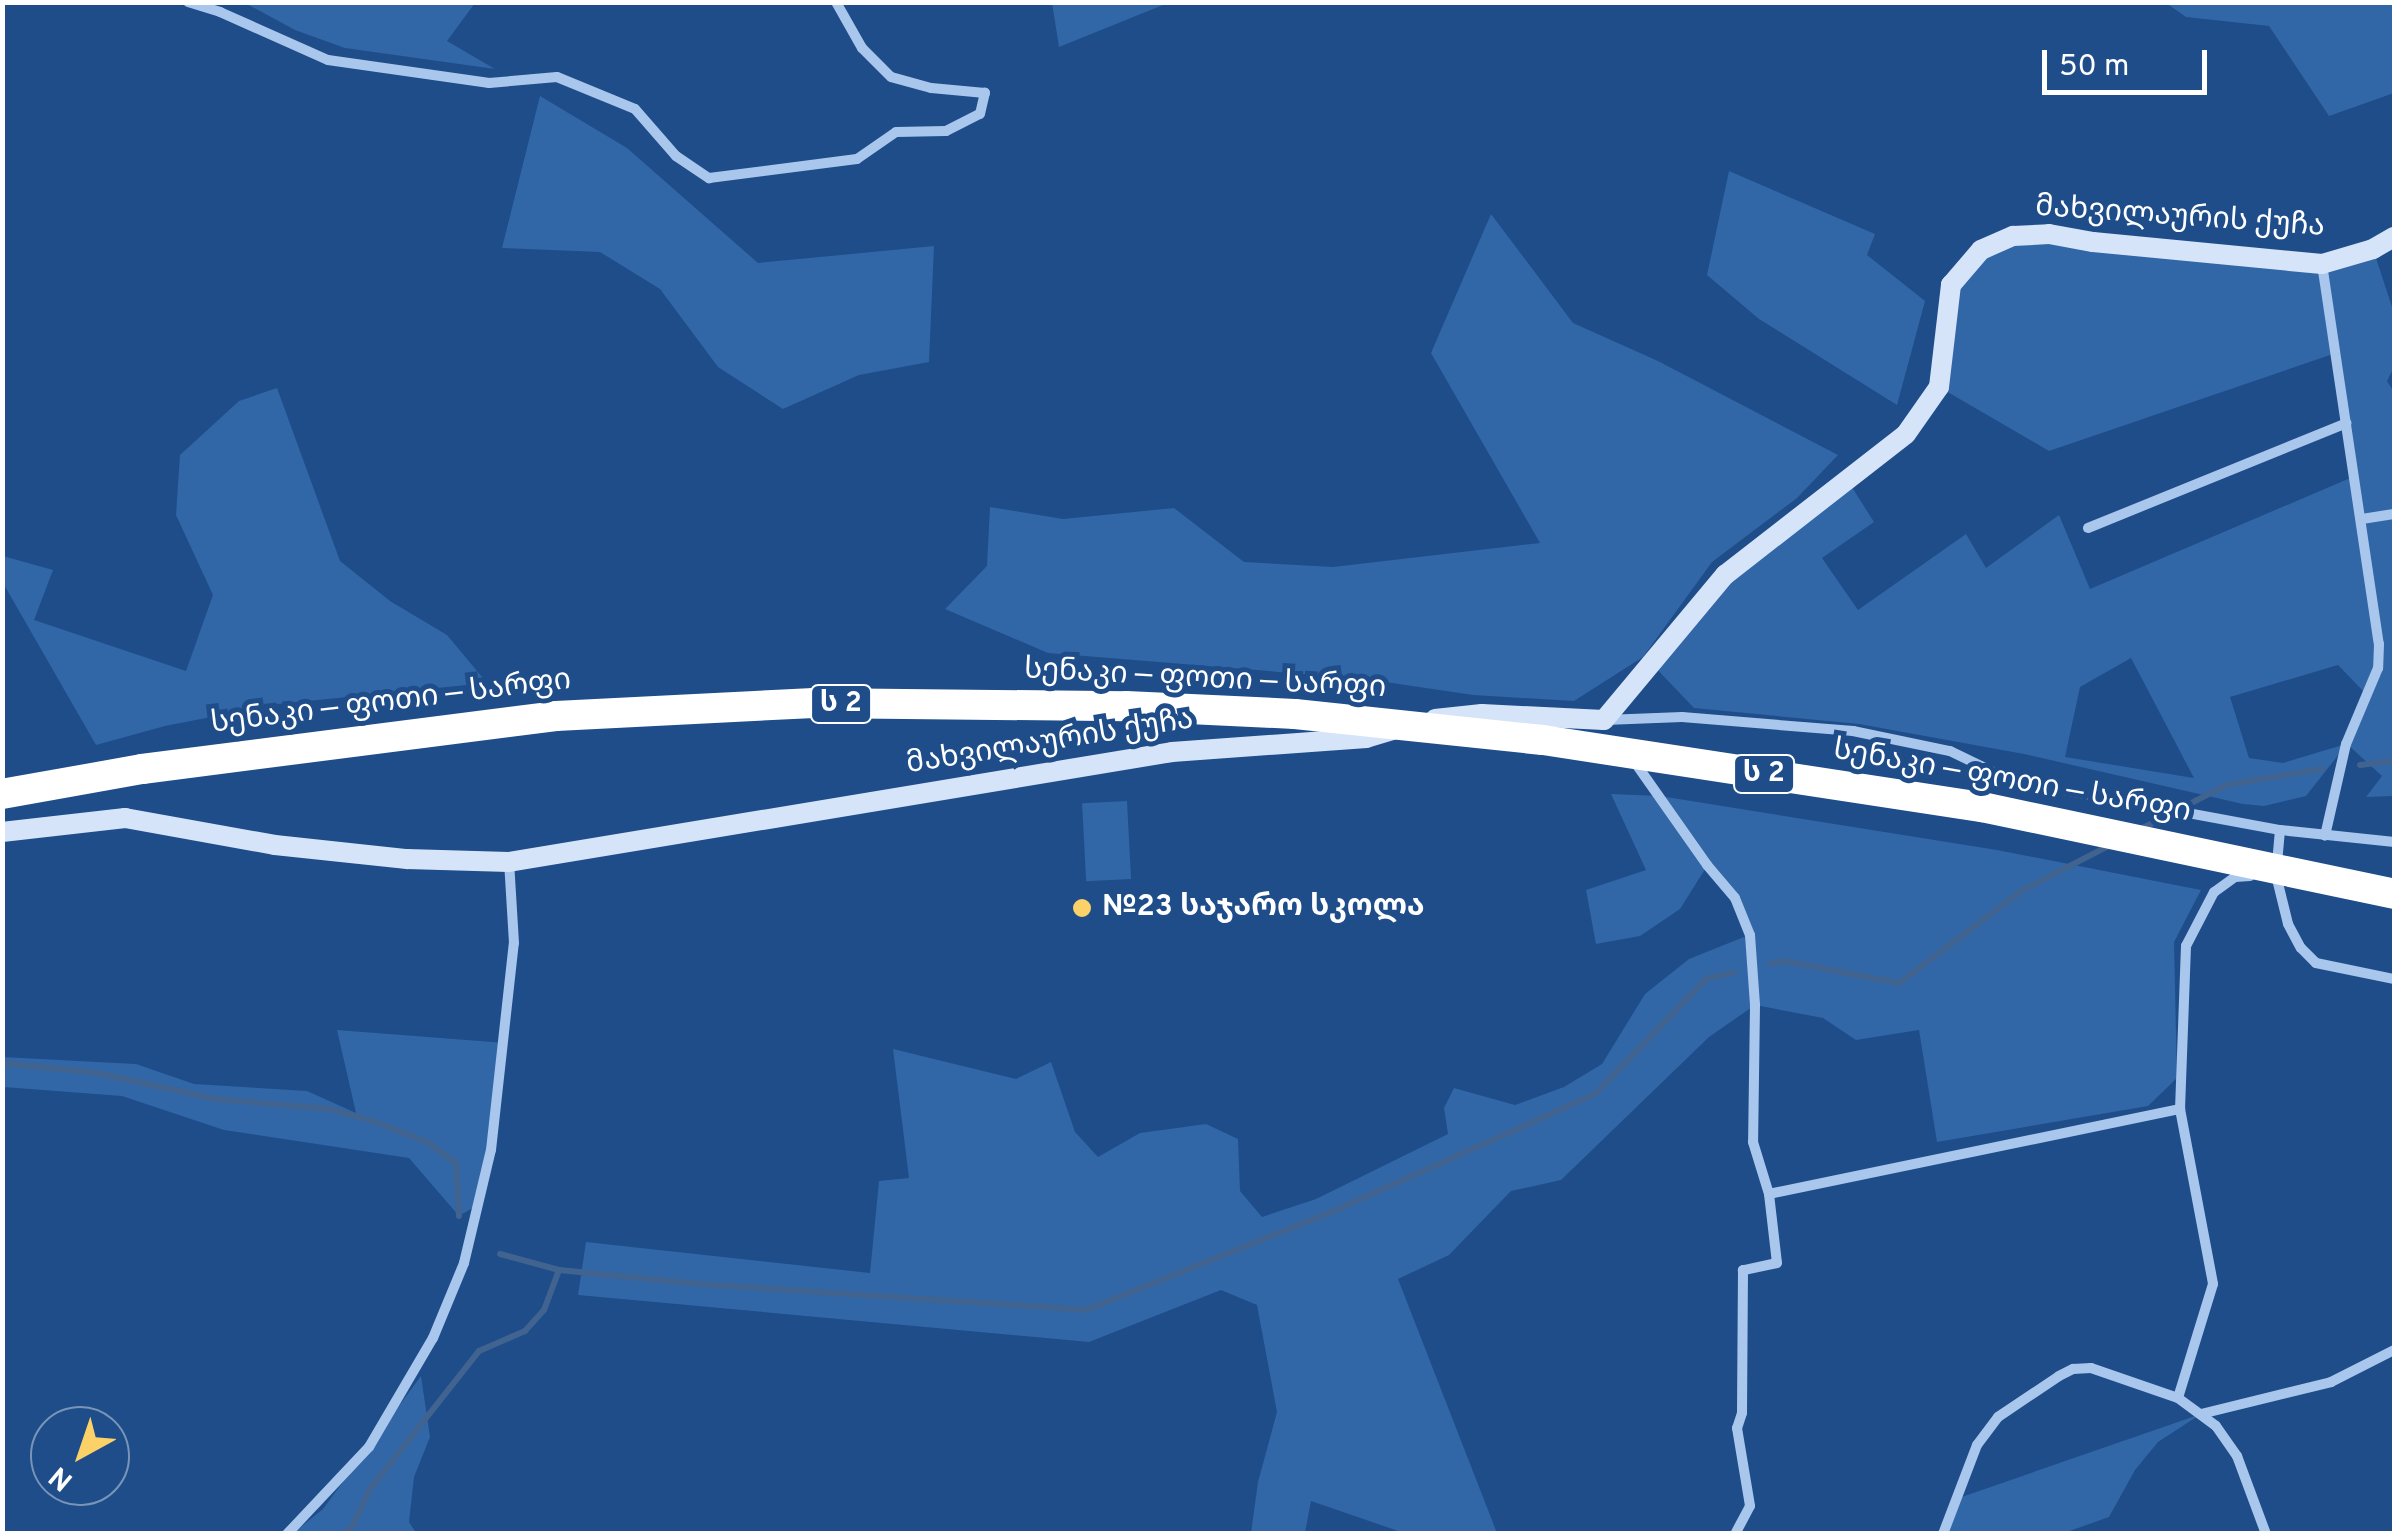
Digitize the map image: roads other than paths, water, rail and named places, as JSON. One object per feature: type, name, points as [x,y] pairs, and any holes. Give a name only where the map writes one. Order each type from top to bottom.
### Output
[{"type":"highway","name":"სენაკი — ფოთი — სარფი","points":[[2,794],[142,769],[556,716],[814,703],[1126,706],[1295,714],[1543,740],[1982,807],[2394,894]]},
{"type":"street","points":[[188,2],[220,12],[328,60],[489,83],[557,77],[635,109],[676,156],[709,178],[857,160],[896,132],[946,131],[980,114],[984,93],[931,88],[891,77],[862,48],[836,2]]},
{"type":"street","name":"მახვილაურის ქუჩა","points":[[2,832],[125,818],[294,847],[408,859],[510,862],[1172,752],[1366,738],[1421,721],[1482,714],[1604,720],[1724,575],[1906,434],[1939,388],[1951,285],[1981,250],[2013,236],[2049,234],[2092,242],[2322,264],[2373,249],[2394,237]]},
{"type":"street","points":[[2322,264],[2379,644],[2378,668],[2346,744],[2325,836]]},
{"type":"street","points":[[2088,528],[2347,423]]},
{"type":"street","points":[[2362,519],[2394,514]]},
{"type":"street","points":[[1604,720],[1682,717],[1852,731],[1950,750],[2010,780],[2280,830],[2394,842]]},
{"type":"street","points":[[1604,720],[1707,865],[1736,898],[1750,935],[1755,1005],[1753,1142],[1769,1194],[1777,1264],[1743,1270],[1742,1413],[1736,1428],[1750,1506],[1735,1534]]},
{"type":"street","points":[[2280,830],[2276,875],[2288,924],[2316,963],[2394,979]]},
{"type":"street","points":[[287,1534],[369,1447],[433,1338],[464,1263],[491,1150],[514,942],[510,862]]},
{"type":"street","points":[[2178,1398],[2212,1284],[2180,1109],[2186,946],[2214,892],[2235,877],[2276,875]]},
{"type":"street","points":[[1769,1194],[2180,1109]]},
{"type":"street","points":[[2201,1414],[2331,1382],[2394,1350]]},
{"type":"street","points":[[1943,1534],[1976,1445],[1998,1416],[2059,1376],[2091,1368],[2178,1398],[2216,1426],[2237,1456],[2266,1534]]},
{"type":"waterway","points":[[2360,765],[2394,761]]},
{"type":"waterway","points":[[2139,830],[2226,785],[2322,769]]},
{"type":"waterway","points":[[1770,964],[1785,961],[1899,983],[2023,890],[2110,845]]},
{"type":"waterway","points":[[500,1254],[559,1270],[699,1284],[1086,1310],[1336,1210],[1595,1094],[1706,979],[1734,972]]},
{"type":"waterway","points":[[2,1063],[97,1073],[215,1099],[330,1109],[373,1121],[429,1143],[456,1163],[459,1216]]},
{"type":"waterway","points":[[344,1534],[353,1525],[370,1489],[479,1351],[525,1331],[544,1310],[559,1270]]},
{"type":"place","name":"№23 საჯარო სკოლა","points":[[1082,908]]}]
